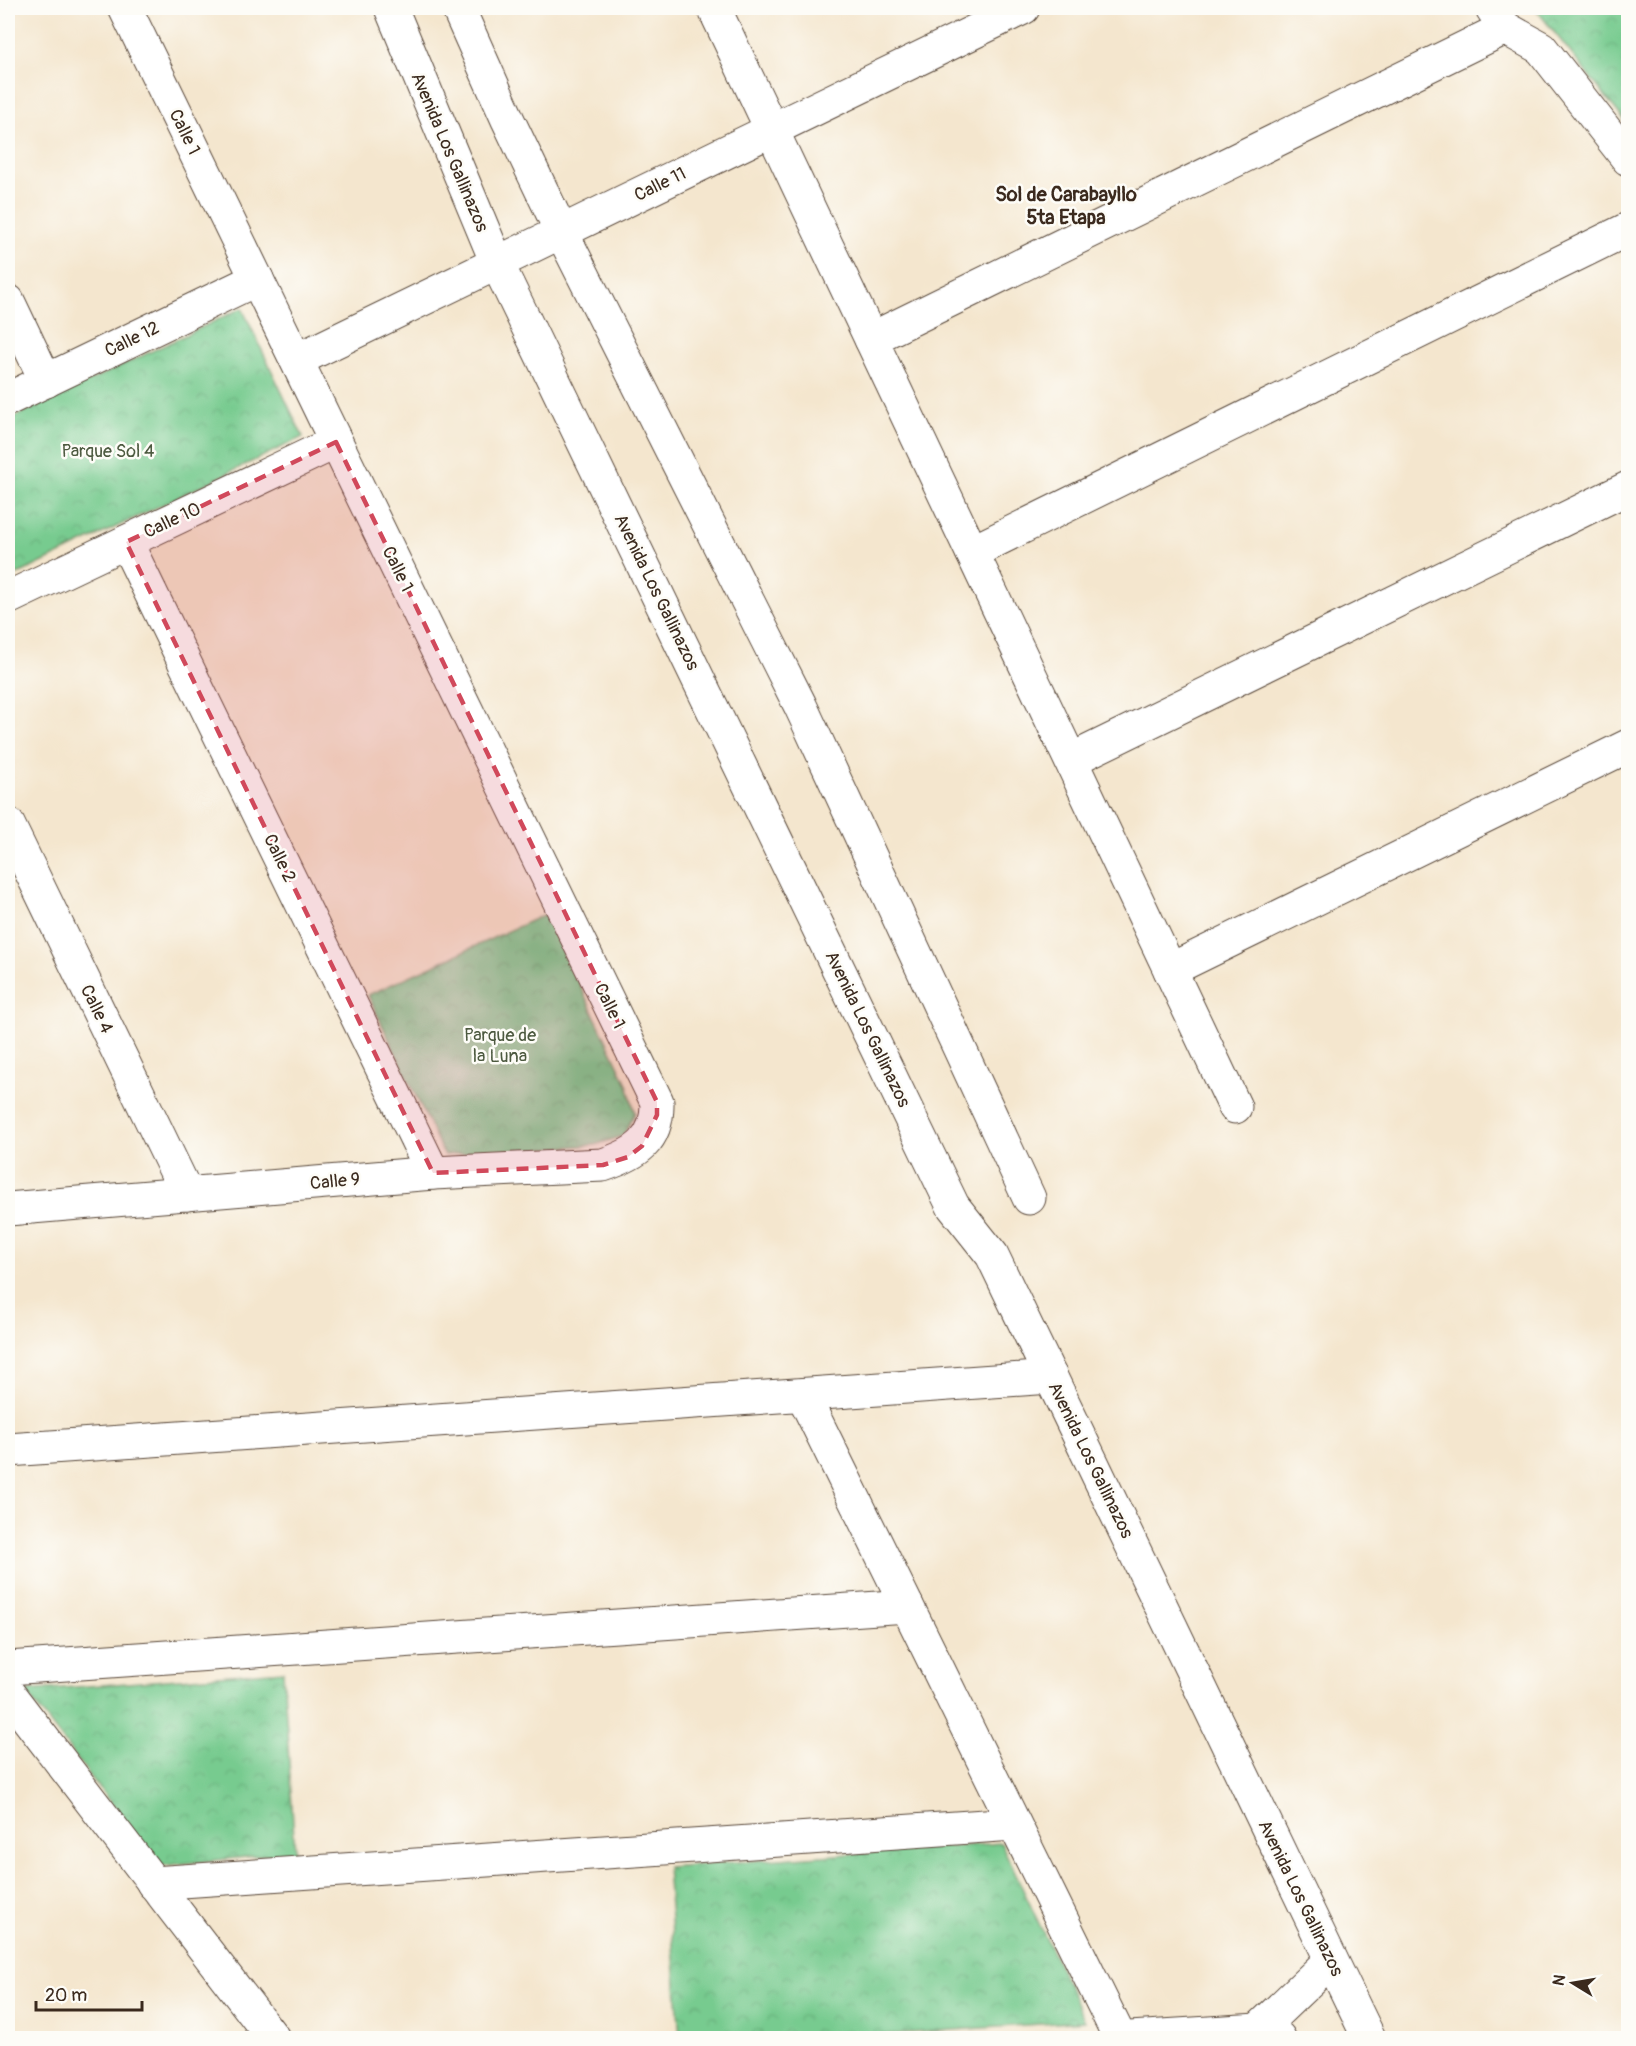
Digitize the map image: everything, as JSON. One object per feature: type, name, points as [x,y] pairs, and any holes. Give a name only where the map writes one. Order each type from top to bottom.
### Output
[{"type":"street","name":"Calle 1","points":[[125,8],[657,1102],[657,1115],[651,1133]]},
{"type":"street","name":"Avenida Los Gallinazos","points":[[391,8],[497,262],[953,1206],[992,1255],[1369,2038]]},
{"type":"street","points":[[458,8],[561,231],[800,705],[1029,1198]]},
{"type":"street","points":[[714,8],[1235,1107]]},
{"type":"street","name":"Calle 11","points":[[297,360],[1023,8]]},
{"type":"street","points":[[871,339],[1498,18],[1541,48],[1629,159]]},
{"type":"street","points":[[972,552],[1629,229]]},
{"type":"street","name":"Calle 12","points":[[8,399],[257,279]]},
{"type":"street","points":[[8,301],[46,381]]},
{"type":"street","name":"Calle 10","points":[[8,598],[336,442]]},
{"type":"street","points":[[1071,760],[1629,488]]},
{"type":"street","name":"Calle 2","points":[[126,542],[433,1173]]},
{"type":"street","points":[[1170,970],[1629,746]]},
{"type":"street","name":"Calle 4","points":[[8,824],[187,1194]]},
{"type":"street","name":"Calle 9","points":[[8,1209],[433,1173],[603,1165],[628,1157],[642,1146],[651,1133]]},
{"type":"street","points":[[8,1450],[1051,1377]]},
{"type":"street","points":[[803,1395],[1120,2038]]},
{"type":"street","points":[[8,1668],[907,1606]]},
{"type":"street","points":[[8,1693],[273,2038]]},
{"type":"street","points":[[153,1883],[1014,1824]]},
{"type":"street","points":[[1130,2038],[1269,2034],[1331,1960]]},
{"type":"highlighted area","points":[[336,442],[657,1102],[657,1115],[642,1146],[628,1157],[603,1165],[433,1173],[126,542]]},
{"type":"green space","points":[[1535,8],[1628,8],[1628,125]]},
{"type":"green space","name":"Parque Sol 4","points":[[242,308],[303,437],[8,579],[8,420]]},
{"type":"green space","name":"Parque de la Luna","points":[[546,914],[627,1084],[635,1113],[623,1136],[595,1145],[444,1155],[368,995]]},
{"type":"green space","points":[[283,1671],[295,1852],[159,1866],[25,1691]]},
{"type":"green space","points":[[1001,1843],[1085,2021],[835,2038],[680,2038],[667,1867]]},
{"type":"district","name":"Sol de Carabayllo 5ta Etapa","points":[[1066,206]]}]
